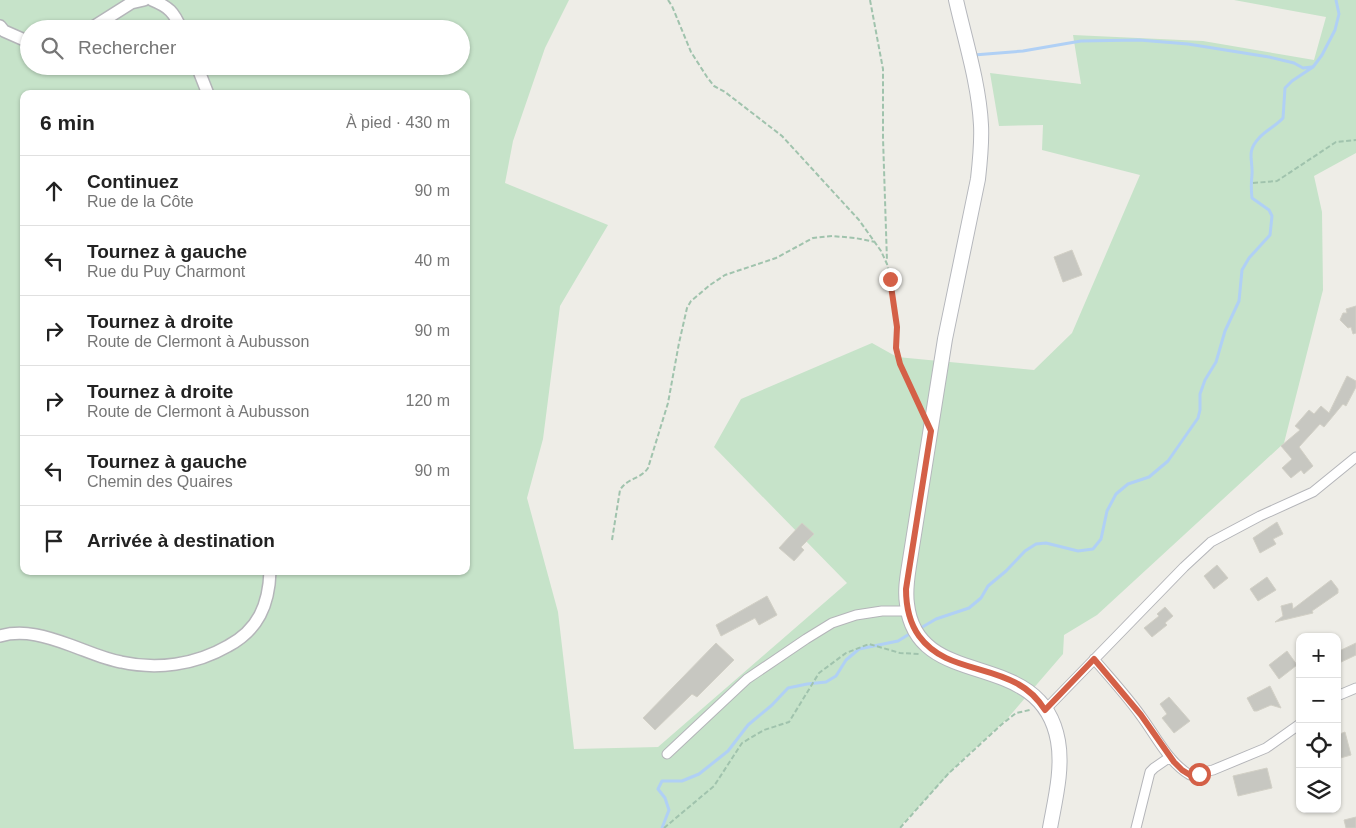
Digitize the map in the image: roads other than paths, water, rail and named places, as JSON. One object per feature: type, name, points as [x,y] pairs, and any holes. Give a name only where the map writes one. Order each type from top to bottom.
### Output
[{"type":"main road","points":[[956,0],[979,103],[981,151],[974,196],[945,339],[909,566],[906,589],[908,611],[917,632],[934,651],[953,662],[1002,676],[1018,684],[1036,698],[1045,710],[1056,734],[1059,754],[1058,777],[1050,828]]},
{"type":"street","points":[[104,20],[131,3],[144,0]]},
{"type":"street","points":[[152,0],[166,6],[178,20]]},
{"type":"street","points":[[0,26],[4,31],[20,38]]},
{"type":"street","points":[[201,75],[206,90]]},
{"type":"street","points":[[1045,710],[1184,567],[1211,542],[1260,516],[1313,492],[1356,457]]},
{"type":"street","points":[[0,636],[28,633],[58,640],[120,662],[146,666],[179,664],[216,653],[242,638],[255,624],[265,605],[269,575]]},
{"type":"street","points":[[667,754],[747,679],[832,623],[856,615],[882,611],[908,611]]},
{"type":"street","points":[[1094,659],[1141,715],[1170,757],[1182,770],[1190,775],[1199,774],[1266,748],[1296,727]]},
{"type":"street","points":[[1341,694],[1356,688]]},
{"type":"street","points":[[1136,828],[1150,772],[1170,757]]},
{"type":"waterway","points":[[919,629],[936,619],[969,608],[981,598],[988,586],[1025,551],[1036,544],[1046,543],[1078,551],[1093,549],[1101,539],[1107,511],[1116,494],[1128,484],[1149,477],[1168,461],[1198,418],[1200,394],[1205,380],[1216,362],[1225,331],[1239,301],[1242,270],[1249,258],[1270,235],[1272,216],[1269,210],[1252,198],[1251,152],[1255,143],[1262,135],[1283,118],[1285,88],[1313,67],[1322,55],[1335,30],[1339,14],[1336,0]]},
{"type":"waterway","points":[[974,55],[1023,51],[1081,41],[1139,40],[1188,44],[1269,57],[1294,63],[1303,68],[1312,67]]},
{"type":"waterway","points":[[662,828],[669,810],[665,798],[658,789],[662,781],[682,781],[699,774],[728,751],[748,725],[772,705],[788,688],[826,682],[836,676],[846,660],[859,649],[898,641],[911,633]]}]
